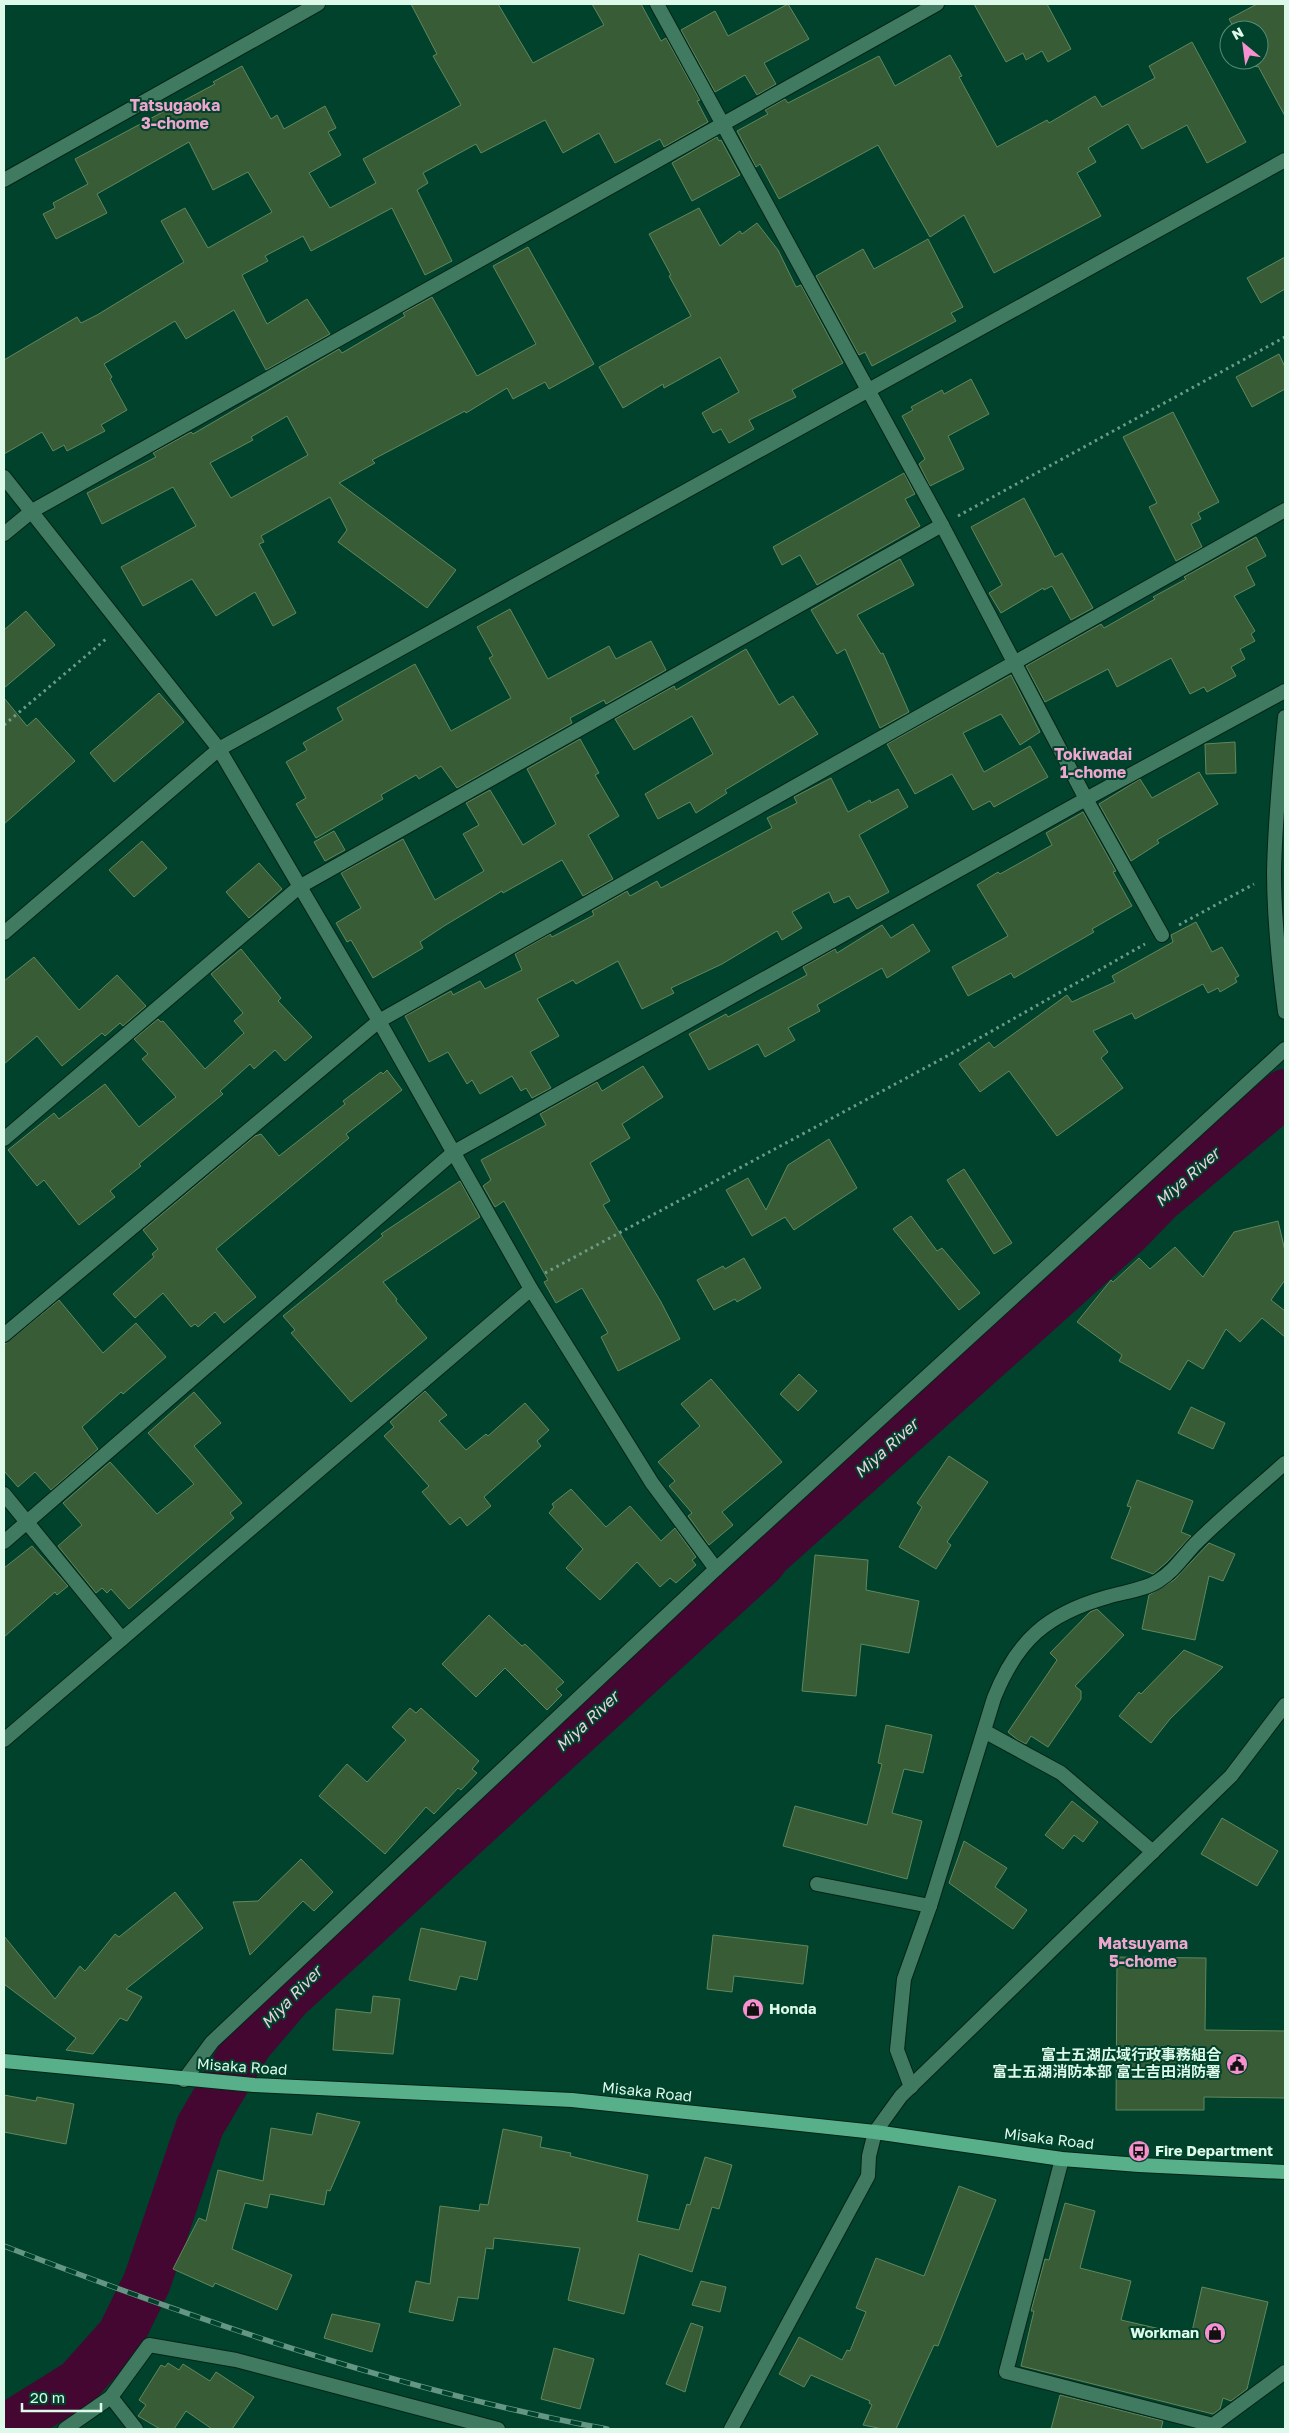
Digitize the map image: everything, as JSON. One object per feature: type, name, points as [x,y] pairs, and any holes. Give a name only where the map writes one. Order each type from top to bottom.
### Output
[{"type":"highway","name":"Misaka Road","points":[[4,2061],[184,2080],[254,2085],[572,2100],[875,2132],[1062,2158],[1139,2165],[1285,2172]]},
{"type":"street","points":[[4,180],[318,4]]},
{"type":"street","points":[[657,4],[942,525],[1086,799],[1162,935]]},
{"type":"street","points":[[4,534],[32,511],[937,4]]},
{"type":"street","points":[[4,933],[219,749],[1285,160]]},
{"type":"street","points":[[4,477],[219,749],[379,1021],[529,1286],[652,1483],[716,1569]]},
{"type":"street","points":[[4,1335],[379,1021],[1285,510]]},
{"type":"street","points":[[4,1139],[299,887],[942,525]]},
{"type":"street","points":[[4,1542],[454,1152],[1086,799],[1285,691]]},
{"type":"street","points":[[1285,717],[1279,774],[1274,873],[1279,962],[1285,1012]]},
{"type":"street","points":[[184,2080],[212,2042],[716,1569],[1285,1049]]},
{"type":"street","points":[[4,1740],[529,1286]]},
{"type":"street","points":[[911,2087],[897,2050],[904,1979],[930,1906],[984,1731],[1005,1671],[1020,1650],[1043,1625],[1081,1604],[1156,1583],[1176,1568],[1194,1545],[1285,1463]]},
{"type":"street","points":[[4,1494],[122,1639]]},
{"type":"street","points":[[731,2429],[868,2176],[869,2156],[875,2132],[911,2087],[1230,1776],[1285,1705]]},
{"type":"street","points":[[984,1731],[1061,1773],[1153,1852]]},
{"type":"street","points":[[817,1884],[930,1906]]},
{"type":"street","points":[[1062,2158],[1006,2372],[1213,2425],[1285,2372]]},
{"type":"street","points":[[65,2429],[111,2397],[149,2345],[236,2360],[498,2429]]},
{"type":"street","points":[[111,2397],[136,2429]]},
{"type":"path","points":[[942,525],[1285,337]]},
{"type":"path","points":[[4,725],[122,626]]},
{"type":"path","points":[[529,1286],[962,1048],[1274,873]]},
{"type":"building","points":[[411,4],[498,4],[533,63],[604,25],[592,4],[641,4],[661,41],[666,38],[700,100],[697,101],[708,122],[664,147],[660,139],[615,163],[599,133],[563,153],[545,120],[481,153],[476,144],[423,173],[428,183],[417,190],[452,261],[425,275],[392,208],[311,251],[303,236],[265,256],[268,261],[242,275],[267,324],[307,299],[330,334],[266,370],[234,310],[186,339],[175,321],[104,364],[127,410],[101,425],[105,431],[67,451],[64,445],[53,451],[42,432],[4,454],[4,360],[77,317],[81,323],[97,315],[184,262],[161,221],[185,208],[208,248],[272,212],[248,172],[213,190],[189,142],[97,194],[107,213],[56,239],[43,214],[55,208],[53,203],[88,184],[75,159],[215,84],[213,82],[242,66],[271,119],[277,115],[284,129],[325,106],[336,128],[328,132],[341,155],[309,173],[330,208],[376,183],[363,159],[461,105],[433,56],[437,54]]},
{"type":"building","points":[[788,4],[809,39],[764,63],[776,84],[757,95],[745,75],[715,92],[681,30],[715,11],[728,36]]},
{"type":"building","points":[[974,4],[1047,4],[1071,49],[1048,62],[1042,51],[1026,60],[1023,53],[1006,62]]},
{"type":"building","points":[[1257,4],[1285,4],[1285,116],[1260,70],[1269,70],[1269,20],[1229,19]]},
{"type":"building","points":[[1192,42],[1246,142],[1207,163],[1187,125],[1142,149],[1128,124],[1088,148],[1096,162],[1077,173],[1101,216],[994,273],[964,215],[930,237],[878,145],[779,199],[760,164],[756,167],[737,131],[768,114],[765,110],[785,99],[788,103],[879,56],[895,86],[950,55],[962,76],[959,77],[997,147],[1047,120],[1049,123],[1095,96],[1102,107],[1155,78],[1149,66]]},
{"type":"building","points":[[717,137],[719,141],[721,140],[740,175],[692,201],[672,163]]},
{"type":"building","points":[[699,208],[720,246],[740,231],[742,234],[757,223],[778,250],[796,287],[801,285],[843,363],[792,390],[796,397],[749,420],[754,429],[729,443],[721,429],[713,433],[702,413],[739,392],[720,357],[664,388],[663,384],[623,408],[599,367],[691,316],[649,234]]},
{"type":"building","points":[[928,239],[963,307],[951,313],[956,321],[872,366],[865,352],[859,355],[816,276],[863,249],[874,269]]},
{"type":"building","points":[[528,247],[594,364],[549,389],[545,382],[513,399],[507,388],[466,413],[465,411],[372,460],[375,463],[339,483],[456,570],[427,608],[338,542],[347,530],[330,497],[261,536],[264,542],[259,544],[296,613],[273,626],[255,592],[216,616],[192,579],[143,606],[121,567],[196,526],[173,487],[102,524],[87,493],[156,457],[153,453],[191,432],[193,434],[339,349],[342,353],[405,316],[403,313],[432,297],[477,376],[536,344],[493,266]],"holes":[[[287,416],[308,455],[231,498],[210,463],[253,440],[251,437]]]},
{"type":"building","points":[[1285,257],[1285,289],[1261,303],[1247,278]]},
{"type":"building","points":[[1279,354],[1285,367],[1285,389],[1252,407],[1236,377]]},
{"type":"building","points":[[971,379],[989,414],[948,436],[964,469],[930,486],[919,464],[925,459],[902,416],[913,410],[911,407],[942,390],[944,394]]},
{"type":"building","points":[[1173,412],[1219,502],[1198,513],[1201,519],[1191,524],[1202,547],[1176,561],[1149,507],[1157,503],[1123,437]]},
{"type":"building","points":[[904,473],[915,494],[905,499],[920,526],[817,585],[800,555],[782,565],[773,547]]},
{"type":"building","points":[[1024,498],[1055,557],[1062,553],[1093,608],[1071,620],[1052,586],[1044,590],[1043,588],[1001,613],[989,593],[1002,585],[971,527]]},
{"type":"building","points":[[1256,537],[1266,556],[1246,567],[1255,585],[1234,596],[1255,631],[1251,634],[1255,641],[1240,649],[1245,659],[1231,667],[1236,676],[1207,692],[1204,687],[1190,694],[1171,658],[1117,687],[1108,669],[1045,702],[1026,666],[1101,624],[1104,628],[1155,599],[1153,597],[1186,579],[1184,577]]},
{"type":"building","points":[[900,559],[914,585],[857,615],[881,654],[883,653],[909,712],[880,728],[845,649],[837,654],[811,610]]},
{"type":"building","points":[[510,609],[548,679],[609,646],[616,659],[651,641],[666,670],[606,704],[604,700],[570,718],[572,723],[457,788],[441,766],[419,779],[416,775],[381,795],[383,799],[316,838],[296,804],[306,798],[286,762],[307,750],[303,743],[343,720],[337,708],[415,664],[451,731],[511,698],[489,658],[493,656],[477,627]]},
{"type":"building","points":[[26,611],[55,645],[4,688],[4,630]]},
{"type":"building","points":[[746,649],[779,705],[793,696],[818,734],[725,790],[727,793],[696,813],[690,802],[658,819],[645,794],[713,754],[692,716],[634,750],[615,719],[674,686],[676,690]]},
{"type":"building","points":[[1011,675],[1040,732],[1020,745],[1001,714],[963,733],[984,772],[1030,746],[1048,777],[994,807],[990,801],[973,810],[952,774],[915,794],[887,744]]},
{"type":"building","points":[[159,693],[184,722],[114,782],[90,753]]},
{"type":"building","points":[[4,698],[27,726],[36,718],[75,761],[4,824]]},
{"type":"building","points":[[580,739],[599,773],[595,775],[619,816],[588,835],[613,879],[583,896],[562,860],[503,893],[502,891],[444,926],[420,942],[423,948],[373,978],[351,940],[347,942],[336,923],[361,908],[341,873],[403,839],[435,900],[484,871],[463,834],[479,825],[466,803],[490,790],[523,845],[556,824],[527,769]]},
{"type":"building","points":[[1235,742],[1236,773],[1206,774],[1205,744]]},
{"type":"building","points":[[1199,772],[1218,804],[1157,840],[1159,843],[1131,861],[1099,804],[1140,779],[1152,798]]},
{"type":"building","points":[[831,778],[848,812],[870,800],[871,803],[898,789],[908,807],[859,835],[889,892],[857,909],[849,896],[834,903],[829,892],[792,912],[802,928],[782,940],[777,931],[722,964],[671,988],[674,993],[642,1009],[618,961],[576,984],[573,980],[537,999],[559,1036],[530,1052],[551,1088],[532,1098],[526,1088],[521,1091],[512,1076],[480,1094],[472,1080],[467,1084],[448,1052],[429,1062],[405,1016],[451,991],[453,995],[480,981],[485,989],[522,970],[515,954],[550,934],[552,937],[594,915],[592,911],[627,891],[630,896],[657,881],[661,888],[772,828],[767,818],[797,803],[794,797]]},
{"type":"building","points":[[1083,812],[1116,871],[1113,872],[1132,906],[1092,929],[1094,932],[1014,978],[1011,973],[968,996],[952,967],[1008,936],[977,885],[998,872],[1000,874],[1052,845],[1046,833]]},
{"type":"building","points":[[334,831],[345,850],[325,861],[314,842]]},
{"type":"building","points":[[142,841],[167,868],[134,897],[109,870]]},
{"type":"building","points":[[259,863],[282,889],[249,918],[226,892]]},
{"type":"building","points":[[1196,922],[1212,952],[1222,947],[1239,976],[1235,978],[1237,982],[1220,992],[1218,988],[1208,993],[1203,984],[1135,1019],[1132,1013],[1093,1031],[1108,1052],[1101,1058],[1123,1088],[1057,1136],[1009,1071],[980,1092],[959,1064],[989,1042],[994,1048],[1067,995],[1072,1002],[1115,982],[1112,976],[1173,942],[1171,935]]},
{"type":"building","points":[[913,924],[930,951],[887,978],[882,968],[817,1005],[820,1011],[788,1028],[795,1040],[765,1057],[758,1044],[709,1070],[689,1034],[726,1014],[728,1017],[807,975],[803,967],[835,949],[837,953],[882,925],[891,938]]},
{"type":"building","points":[[241,949],[281,998],[278,1001],[312,1037],[285,1061],[275,1050],[254,1069],[250,1064],[220,1091],[223,1094],[139,1164],[141,1166],[110,1191],[115,1197],[79,1225],[44,1180],[37,1186],[8,1150],[54,1113],[59,1119],[105,1084],[139,1127],[176,1097],[142,1059],[148,1054],[134,1039],[158,1019],[161,1022],[163,1021],[205,1069],[244,1033],[234,1021],[243,1013],[211,974]]},
{"type":"building","points":[[34,957],[79,1010],[117,975],[146,1006],[123,1026],[120,1023],[105,1036],[102,1033],[62,1066],[37,1036],[4,1064],[4,981]]},
{"type":"building","points":[[643,1066],[663,1097],[622,1124],[630,1138],[590,1163],[610,1201],[603,1205],[661,1302],[680,1339],[618,1371],[601,1337],[608,1333],[582,1288],[556,1303],[544,1282],[548,1280],[504,1201],[495,1207],[483,1186],[491,1180],[481,1160],[546,1125],[540,1114],[597,1082],[602,1091]]},
{"type":"building","points":[[387,1070],[402,1090],[346,1134],[349,1138],[216,1249],[256,1297],[224,1323],[215,1312],[198,1327],[195,1324],[191,1327],[163,1293],[135,1318],[113,1294],[154,1257],[152,1254],[158,1249],[143,1230],[255,1136],[261,1134],[279,1156],[345,1104],[343,1101],[381,1072],[383,1074]]},
{"type":"building","points":[[829,1139],[857,1188],[794,1230],[785,1217],[752,1236],[726,1190],[748,1178],[766,1210],[788,1165]]},
{"type":"building","points":[[964,1169],[1012,1243],[994,1254],[947,1180]]},
{"type":"building","points":[[460,1181],[480,1217],[383,1282],[397,1299],[396,1301],[427,1338],[351,1402],[291,1333],[295,1330],[283,1316],[383,1236],[381,1234]]},
{"type":"building","points":[[911,1216],[937,1251],[942,1248],[980,1293],[959,1310],[893,1229]]},
{"type":"building","points":[[1278,1221],[1285,1251],[1285,1280],[1271,1300],[1285,1311],[1285,1337],[1262,1318],[1240,1342],[1226,1329],[1203,1369],[1188,1360],[1170,1390],[1119,1361],[1122,1355],[1077,1322],[1111,1280],[1113,1282],[1139,1258],[1150,1269],[1175,1247],[1203,1277],[1234,1232]]},
{"type":"building","points":[[744,1258],[761,1288],[737,1302],[735,1299],[714,1310],[697,1280],[723,1266],[725,1269]]},
{"type":"building","points":[[59,1300],[103,1353],[136,1323],[166,1357],[123,1394],[121,1392],[82,1427],[98,1449],[51,1490],[35,1472],[18,1487],[4,1471],[4,1345]]},
{"type":"building","points":[[799,1374],[817,1391],[798,1411],[780,1394]]},
{"type":"building","points":[[711,1379],[782,1462],[722,1512],[733,1525],[709,1545],[688,1516],[692,1513],[669,1486],[675,1481],[658,1462],[700,1426],[681,1404]]},
{"type":"building","points":[[425,1391],[447,1415],[439,1421],[466,1450],[486,1434],[488,1436],[525,1403],[549,1430],[537,1441],[541,1446],[484,1497],[491,1506],[467,1526],[460,1517],[450,1525],[422,1492],[429,1486],[384,1436],[394,1427],[390,1422]]},
{"type":"building","points":[[194,1392],[221,1423],[194,1446],[242,1503],[230,1513],[234,1518],[129,1609],[111,1589],[107,1593],[102,1588],[96,1593],[58,1546],[82,1525],[63,1503],[110,1462],[157,1514],[194,1484],[148,1433]]},
{"type":"building","points":[[1191,1407],[1225,1423],[1213,1449],[1178,1433]]},
{"type":"building","points":[[949,1456],[988,1482],[947,1542],[951,1545],[936,1569],[899,1547],[922,1507],[917,1503]]},
{"type":"building","points":[[1137,1480],[1193,1501],[1181,1532],[1191,1536],[1153,1574],[1111,1558],[1131,1507],[1127,1506]]},
{"type":"building","points":[[571,1489],[606,1527],[630,1506],[661,1541],[675,1528],[696,1557],[692,1560],[696,1565],[676,1583],[670,1578],[660,1587],[637,1562],[600,1600],[566,1568],[583,1549],[549,1513],[554,1507],[552,1504]]},
{"type":"building","points":[[1209,1543],[1235,1554],[1223,1581],[1209,1576],[1195,1640],[1142,1629],[1149,1595],[1174,1580]]},
{"type":"building","points":[[32,1546],[68,1586],[57,1595],[55,1592],[4,1637],[4,1568]]},
{"type":"building","points":[[815,1555],[868,1560],[866,1590],[919,1601],[909,1653],[861,1644],[856,1696],[802,1691]]},
{"type":"building","points":[[1097,1609],[1124,1635],[1075,1686],[1081,1691],[1081,1699],[1048,1747],[1031,1736],[1026,1744],[1018,1740],[1008,1732],[1057,1660],[1050,1653],[1090,1612]]},
{"type":"building","points":[[489,1615],[522,1646],[525,1644],[564,1682],[556,1689],[562,1695],[547,1710],[505,1668],[476,1697],[442,1664]]},
{"type":"building","points":[[1184,1650],[1223,1667],[1170,1719],[1151,1743],[1119,1716],[1139,1692],[1141,1694]]},
{"type":"building","points":[[410,1708],[416,1713],[421,1708],[479,1761],[472,1769],[477,1773],[461,1790],[458,1788],[434,1814],[426,1807],[385,1854],[319,1796],[347,1764],[367,1782],[406,1740],[392,1727]]},
{"type":"building","points":[[886,1725],[932,1735],[923,1773],[904,1769],[892,1813],[922,1821],[907,1879],[783,1846],[795,1806],[867,1825],[882,1764],[878,1763]]},
{"type":"building","points":[[1072,1801],[1098,1822],[1083,1842],[1074,1835],[1063,1849],[1045,1835]]},
{"type":"building","points":[[1222,1818],[1278,1851],[1257,1886],[1201,1854]]},
{"type":"building","points":[[964,1841],[1007,1868],[995,1887],[1027,1910],[1013,1929],[949,1883]]},
{"type":"building","points":[[301,1859],[333,1892],[314,1911],[303,1901],[250,1955],[233,1902],[258,1901]]},
{"type":"building","points":[[175,1892],[203,1928],[126,1989],[142,1997],[127,2021],[120,2018],[93,2054],[66,2050],[76,2038],[4,1984],[4,1936],[55,1999],[80,1966],[85,1971],[115,1934],[119,1937]]},
{"type":"building","points":[[421,1928],[486,1942],[477,1980],[460,1976],[456,1990],[409,1980]]},
{"type":"building","points":[[713,1935],[808,1946],[803,1984],[734,1976],[732,1992],[707,1989]]},
{"type":"building","points":[[1117,1957],[1206,1958],[1205,2030],[1285,2031],[1285,2098],[1204,2097],[1204,2110],[1116,2110]]},
{"type":"building","points":[[373,1996],[400,1999],[393,2054],[333,2050],[336,2009],[371,2013]]},
{"type":"building","points":[[4,2095],[36,2101],[37,2097],[74,2104],[66,2144],[4,2132]]},
{"type":"building","points":[[317,2113],[360,2122],[330,2191],[327,2190],[324,2205],[270,2194],[267,2208],[245,2203],[232,2249],[292,2275],[277,2310],[215,2283],[213,2287],[173,2269],[199,2218],[206,2221],[218,2170],[263,2181],[271,2128],[312,2135]]},
{"type":"building","points":[[503,2129],[542,2137],[540,2147],[571,2153],[570,2156],[648,2175],[637,2221],[679,2230],[687,2204],[690,2205],[705,2157],[732,2165],[719,2209],[712,2207],[692,2272],[639,2254],[624,2314],[568,2300],[580,2248],[494,2238],[493,2249],[486,2248],[478,2299],[458,2297],[453,2321],[409,2312],[416,2281],[430,2284],[440,2206],[479,2211],[480,2204],[488,2205]]},
{"type":"building","points":[[959,2186],[996,2200],[938,2346],[934,2345],[896,2429],[883,2429],[863,2425],[872,2405],[869,2403],[870,2401],[811,2375],[804,2387],[779,2374],[799,2337],[842,2360],[847,2350],[850,2351],[866,2312],[856,2308],[876,2258],[924,2276]]},
{"type":"building","points":[[1065,2203],[1095,2211],[1080,2268],[1131,2281],[1121,2320],[1191,2336],[1202,2287],[1268,2302],[1247,2389],[1231,2401],[1223,2398],[1220,2409],[1213,2414],[1021,2366],[1034,2311],[1031,2311],[1045,2259],[1049,2260]]},
{"type":"building","points":[[701,2281],[726,2287],[720,2312],[692,2305]]},
{"type":"building","points":[[332,2314],[380,2324],[372,2352],[324,2338]]},
{"type":"building","points":[[691,2323],[703,2327],[685,2392],[666,2384]]},
{"type":"building","points":[[554,2348],[594,2359],[580,2409],[541,2399]]},
{"type":"building","points":[[168,2363],[179,2370],[183,2364],[210,2381],[216,2372],[254,2397],[232,2429],[212,2429],[186,2411],[174,2429],[160,2429],[138,2416],[146,2405],[139,2400],[161,2365],[165,2367]]},
{"type":"building","points":[[1060,2395],[1163,2421],[1161,2429],[1051,2429]]},
{"type":"waterway","name":"Miya River","points":[[4,2429],[78,2383],[121,2335],[147,2282],[200,2126],[248,2044],[289,1996],[761,1563],[767,1555],[1126,1233],[1160,1198],[1285,1093]]},
{"type":"railway","points":[[4,2246],[152,2301],[301,2351],[453,2395],[607,2429]]},
{"type":"place","name":"Honda","points":[[753,2009]]},
{"type":"place","name":"富士五湖広域行政事務組合 富士五湖消防本部 富士吉田消防署","points":[[1237,2064]]},
{"type":"place","name":"Fire Department","points":[[1139,2151]]},
{"type":"place","name":"Workman","points":[[1215,2333]]},
{"type":"district","name":"Tatsugaoka 3-chome","points":[[175,114]]},
{"type":"district","name":"Tokiwadai 1-chome","points":[[1093,763]]},
{"type":"district","name":"Matsuyama 5-chome","points":[[1143,1952]]}]
